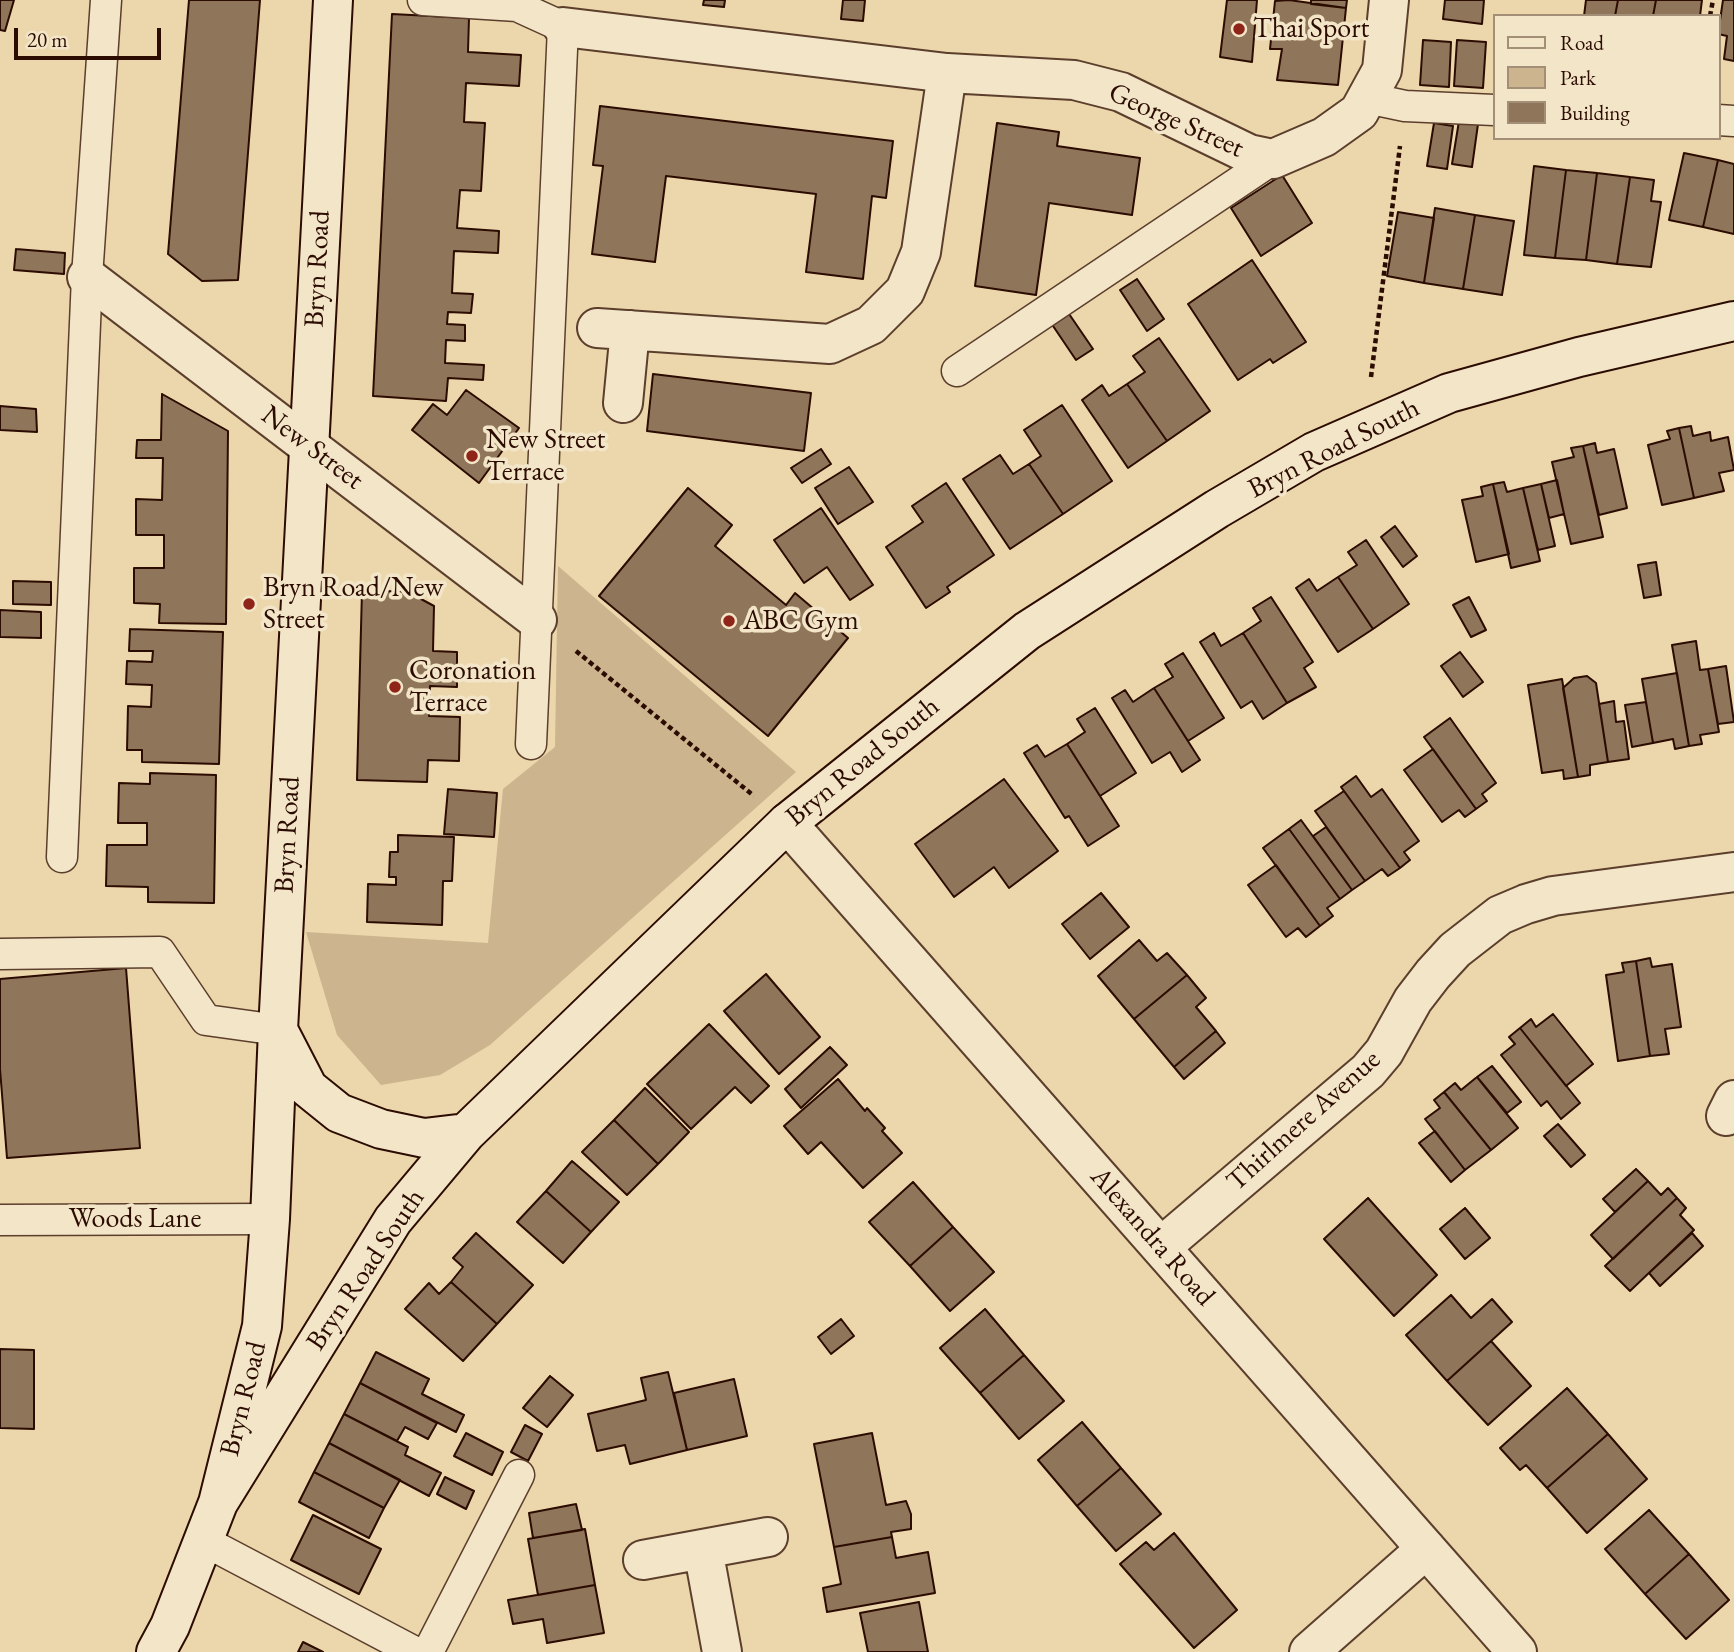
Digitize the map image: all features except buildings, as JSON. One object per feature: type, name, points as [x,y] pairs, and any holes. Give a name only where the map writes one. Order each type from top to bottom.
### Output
[{"type":"street","name":"Bryn Road","points":[[156,1652],[170,1626],[218,1503],[262,1326],[270,1219],[333,0]]},
{"type":"street","name":"George Street","points":[[564,27],[947,73],[1074,80],[1121,92],[1249,154],[1273,159],[1324,137],[1359,112],[1382,70],[1389,0]]},
{"type":"street","points":[[623,403],[613,329],[830,344],[871,325],[905,291],[921,252],[947,73]]},
{"type":"street","name":"New Street","points":[[87,277],[537,620]]},
{"type":"street","name":"Bryn Road South","points":[[218,1503],[393,1220],[466,1132],[787,823],[1027,631],[1227,503],[1314,452],[1364,430],[1449,393],[1580,357],[1734,321]]},
{"type":"street","name":"Alexandra Road","points":[[787,823],[1517,1652]]},
{"type":"street","name":"Thirlmere Avenue","points":[[1161,1247],[1368,1071],[1384,1052],[1413,1000],[1433,974],[1455,950],[1500,915],[1553,896],[1734,872]]},
{"type":"street","points":[[278,1030],[308,1088],[340,1113],[381,1129],[424,1138],[466,1132]]},
{"type":"street","points":[[643,1560],[768,1538]]},
{"type":"street","points":[[703,1549],[722,1652]]},
{"type":"street","points":[[1309,1652],[1426,1549]]},
{"type":"lane","points":[[62,857],[87,277],[106,0]]},
{"type":"lane","points":[[423,0],[517,6],[564,27],[531,744]]},
{"type":"lane","points":[[1367,98],[1405,106],[1492,110]]},
{"type":"lane","points":[[957,371],[1273,159]]},
{"type":"lane","points":[[0,954],[160,952],[206,1020],[278,1030]]},
{"type":"lane","name":"Woods Lane","points":[[0,1220],[270,1219]]},
{"type":"lane","points":[[428,1652],[519,1475]]},
{"type":"lane","points":[[204,1541],[415,1652]]},
{"type":"path","points":[[1364,430],[1405,106]]},
{"type":"path","points":[[537,620],[787,823]]},
{"type":"green space","points":[[558,566],[796,772],[490,1045],[440,1075],[381,1085],[337,1035],[306,932],[488,943],[503,789],[555,747]]},
{"type":"place","name":"Thai Sport","points":[[1239,29]]},
{"type":"place","name":"New Street Terrace","points":[[472,456]]},
{"type":"place","name":"Bryn Road/New Street","points":[[249,604]]},
{"type":"place","name":"ABC Gym","points":[[729,621]]},
{"type":"place","name":"Coronation Terrace","points":[[395,687]]}]
